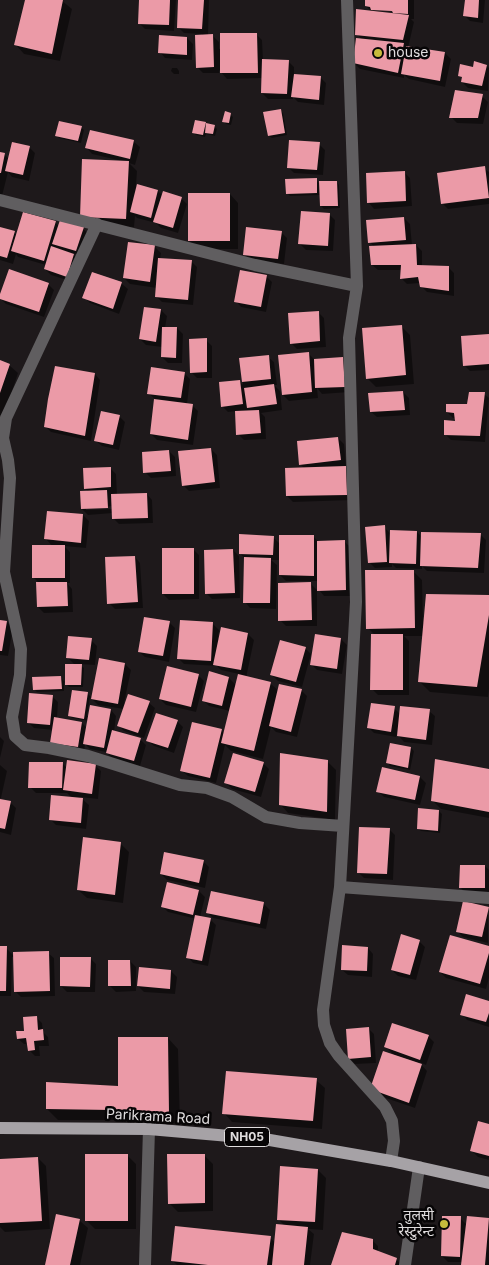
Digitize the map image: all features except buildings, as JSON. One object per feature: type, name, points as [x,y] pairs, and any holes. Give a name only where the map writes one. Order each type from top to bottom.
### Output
[{"type":"main road","name":"Parikrama Road","points":[[0,1128],[149,1129],[264,1138],[391,1161],[489,1183]]},
{"type":"street","points":[[347,0],[357,286],[349,338],[356,602],[340,887],[323,1010],[324,1025],[330,1043],[339,1056],[385,1107],[392,1121],[394,1141],[391,1161]]},
{"type":"street","points":[[0,200],[255,265],[357,286]]},
{"type":"street","points":[[97,224],[6,418],[5,424],[3,438],[10,478],[4,572],[22,649],[20,675],[12,717],[15,736],[25,745],[88,756],[180,786],[208,788],[232,797],[266,817],[343,826]]},
{"type":"street","points":[[340,887],[489,898]]},
{"type":"street","points":[[145,1265],[149,1129]]},
{"type":"street","points":[[405,1265],[419,1167]]},
{"type":"place","name":"house","points":[[378,53]]},
{"type":"place","name":"तुलसी रेस्टुरेन्ट","points":[[444,1224]]}]
